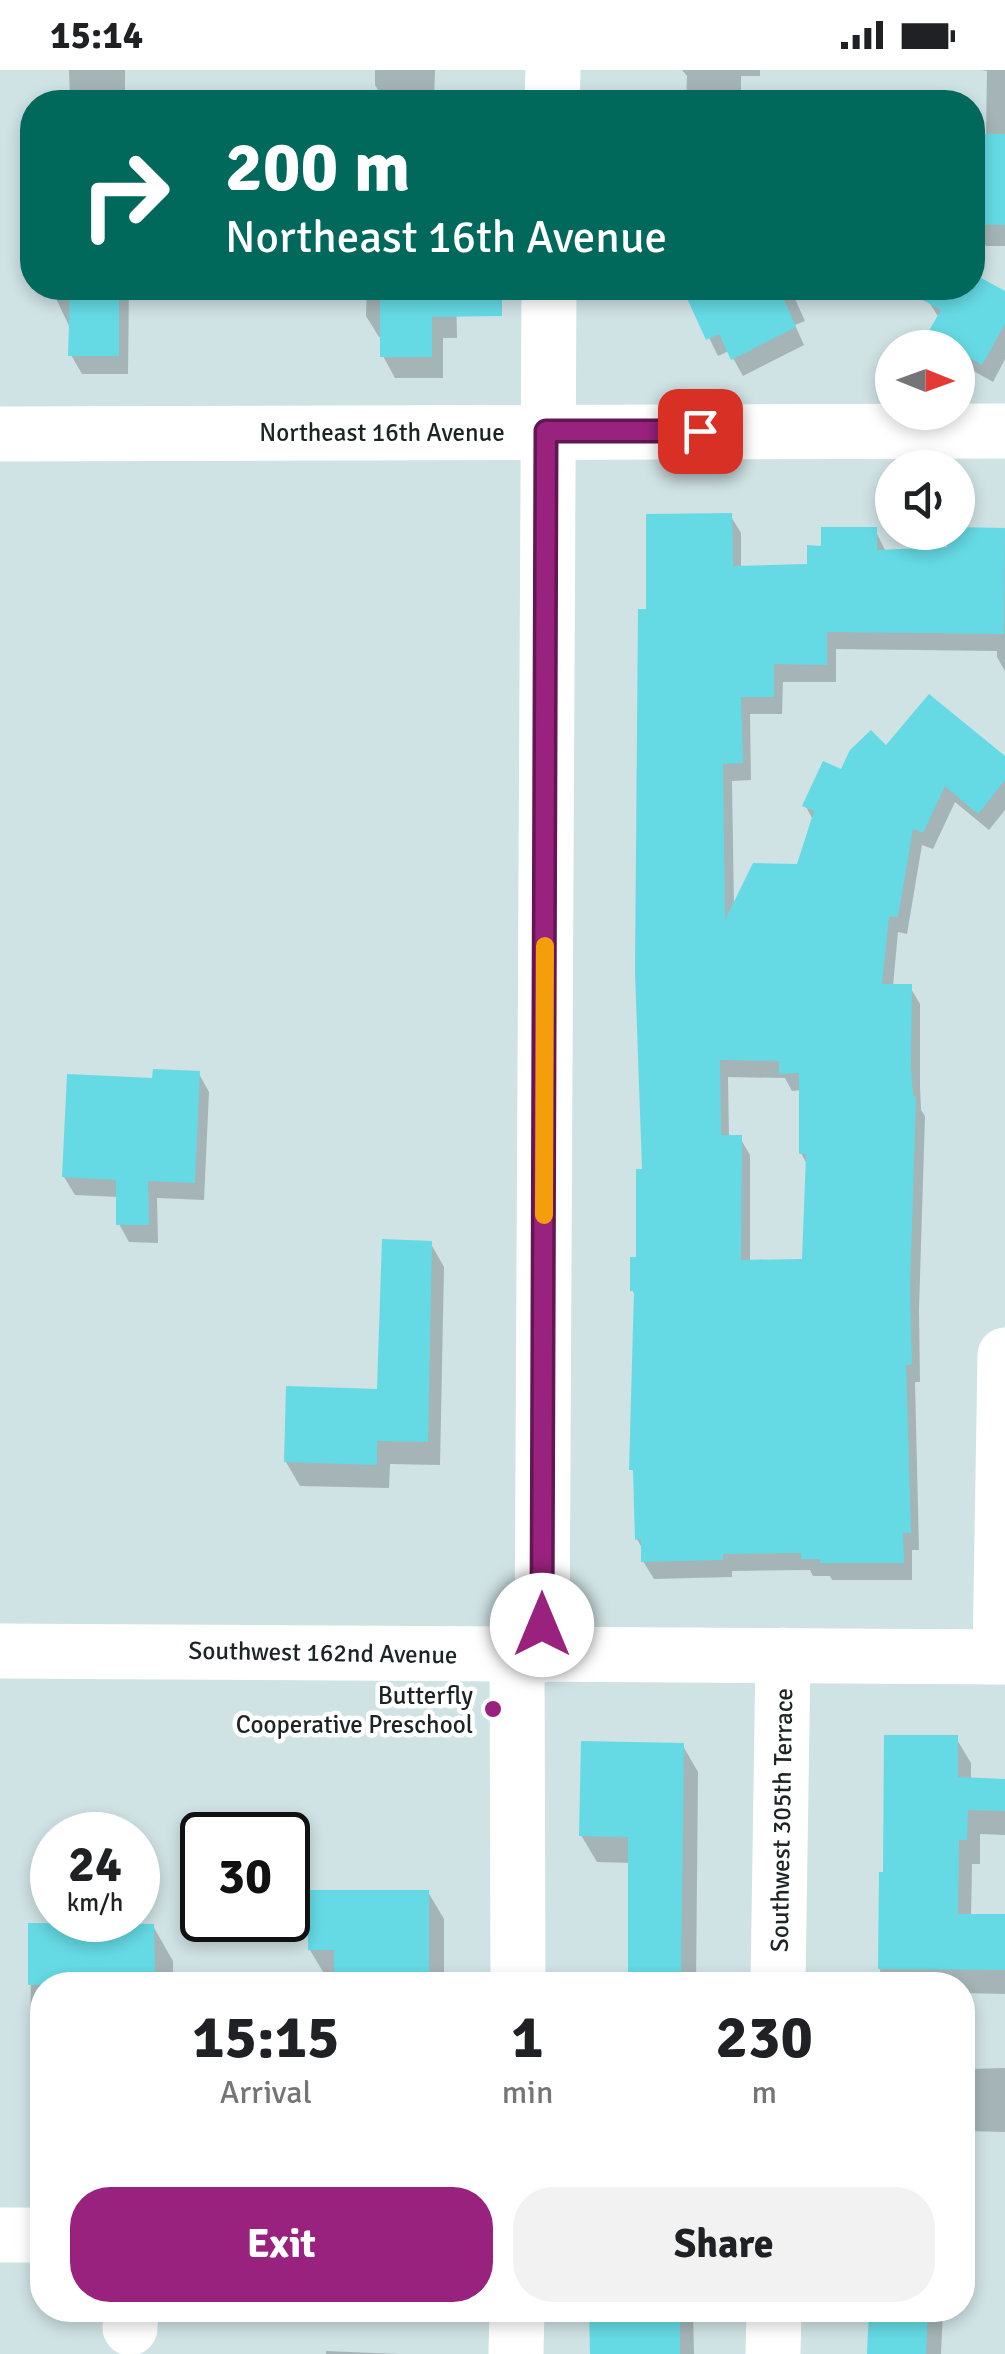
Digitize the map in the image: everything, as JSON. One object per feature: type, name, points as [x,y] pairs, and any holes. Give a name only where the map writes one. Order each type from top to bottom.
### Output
[{"type":"street","points":[[518,1972],[530,1655],[549,300]]},
{"type":"street","name":"Northeast 16th Avenue","points":[[0,434],[1005,431]]},
{"type":"street","points":[[1002,1657],[1005,1355]]},
{"type":"street","name":"Southwest 162nd Avenue","points":[[0,1651],[1002,1657]]},
{"type":"street","name":"Southwest 305th Terrace","points":[[778,1972],[783,1655]]},
{"type":"street","points":[[0,2235],[30,2235]]},
{"type":"street","points":[[516,2354],[517,2322]]},
{"type":"street","points":[[773,2354],[774,2322]]},
{"type":"building","points":[[985,134],[1005,134],[1005,225],[985,224]]},
{"type":"building","points":[[985,280],[1005,291],[1005,324],[982,365],[975,361],[975,330],[929,330],[941,310],[923,300],[985,300]]},
{"type":"building","points":[[70,300],[119,300],[119,356],[68,356]]},
{"type":"building","points":[[380,300],[502,300],[502,316],[432,317],[432,357],[380,357]]},
{"type":"building","points":[[688,300],[784,300],[796,327],[731,360],[719,334],[706,340]]},
{"type":"building","points":[[732,513],[733,566],[807,564],[807,545],[821,546],[821,527],[875,527],[875,550],[975,550],[975,527],[1005,528],[1004,634],[827,632],[827,665],[774,664],[774,697],[741,697],[743,763],[723,764],[725,920],[753,863],[797,864],[814,811],[802,806],[823,761],[841,769],[850,750],[871,730],[886,745],[929,694],[1005,756],[1005,780],[978,814],[945,786],[923,833],[913,829],[898,917],[889,916],[882,984],[912,984],[911,1066],[916,1096],[910,1290],[912,1364],[906,1365],[911,1533],[903,1533],[904,1563],[820,1563],[820,1559],[801,1559],[801,1553],[723,1554],[723,1560],[641,1562],[641,1539],[635,1540],[633,1470],[629,1470],[634,1291],[630,1291],[630,1257],[636,1257],[636,1169],[642,1169],[635,972],[638,609],[646,609],[646,514]],"holes":[[[720,1060],[779,1061],[779,1074],[799,1073],[799,1154],[806,1154],[802,1259],[741,1260],[742,1135],[721,1135]]]},
{"type":"building","points":[[153,1069],[200,1071],[195,1183],[148,1181],[149,1225],[116,1225],[116,1180],[62,1177],[67,1074],[152,1078]]},
{"type":"building","points":[[382,1239],[432,1241],[428,1442],[377,1441],[377,1465],[284,1462],[286,1386],[377,1389]]},
{"type":"building","points":[[884,1735],[958,1735],[958,1777],[1005,1779],[1005,1811],[968,1810],[967,1840],[959,1840],[958,1914],[1005,1914],[1005,1970],[878,1969]]},
{"type":"building","points":[[581,1741],[684,1743],[681,1972],[628,1972],[628,1837],[579,1836]]},
{"type":"building","points":[[310,1890],[429,1890],[429,1972],[334,1972],[334,1950],[308,1950]]},
{"type":"building","points":[[28,1923],[30,1942],[154,1942],[155,1972],[30,1972],[30,1985]]},
{"type":"building","points":[[589,2322],[680,2322],[680,2354],[590,2354]]},
{"type":"building","points":[[868,2322],[927,2322],[926,2354],[867,2354]]},
{"type":"slow traffic","points":[[544,1215],[545,946]]},
{"type":"place","name":"Butterfly Cooperative Preschool","points":[[493,1709]]},
{"type":"route","points":[[542,1625],[546,431],[700,431]]}]
